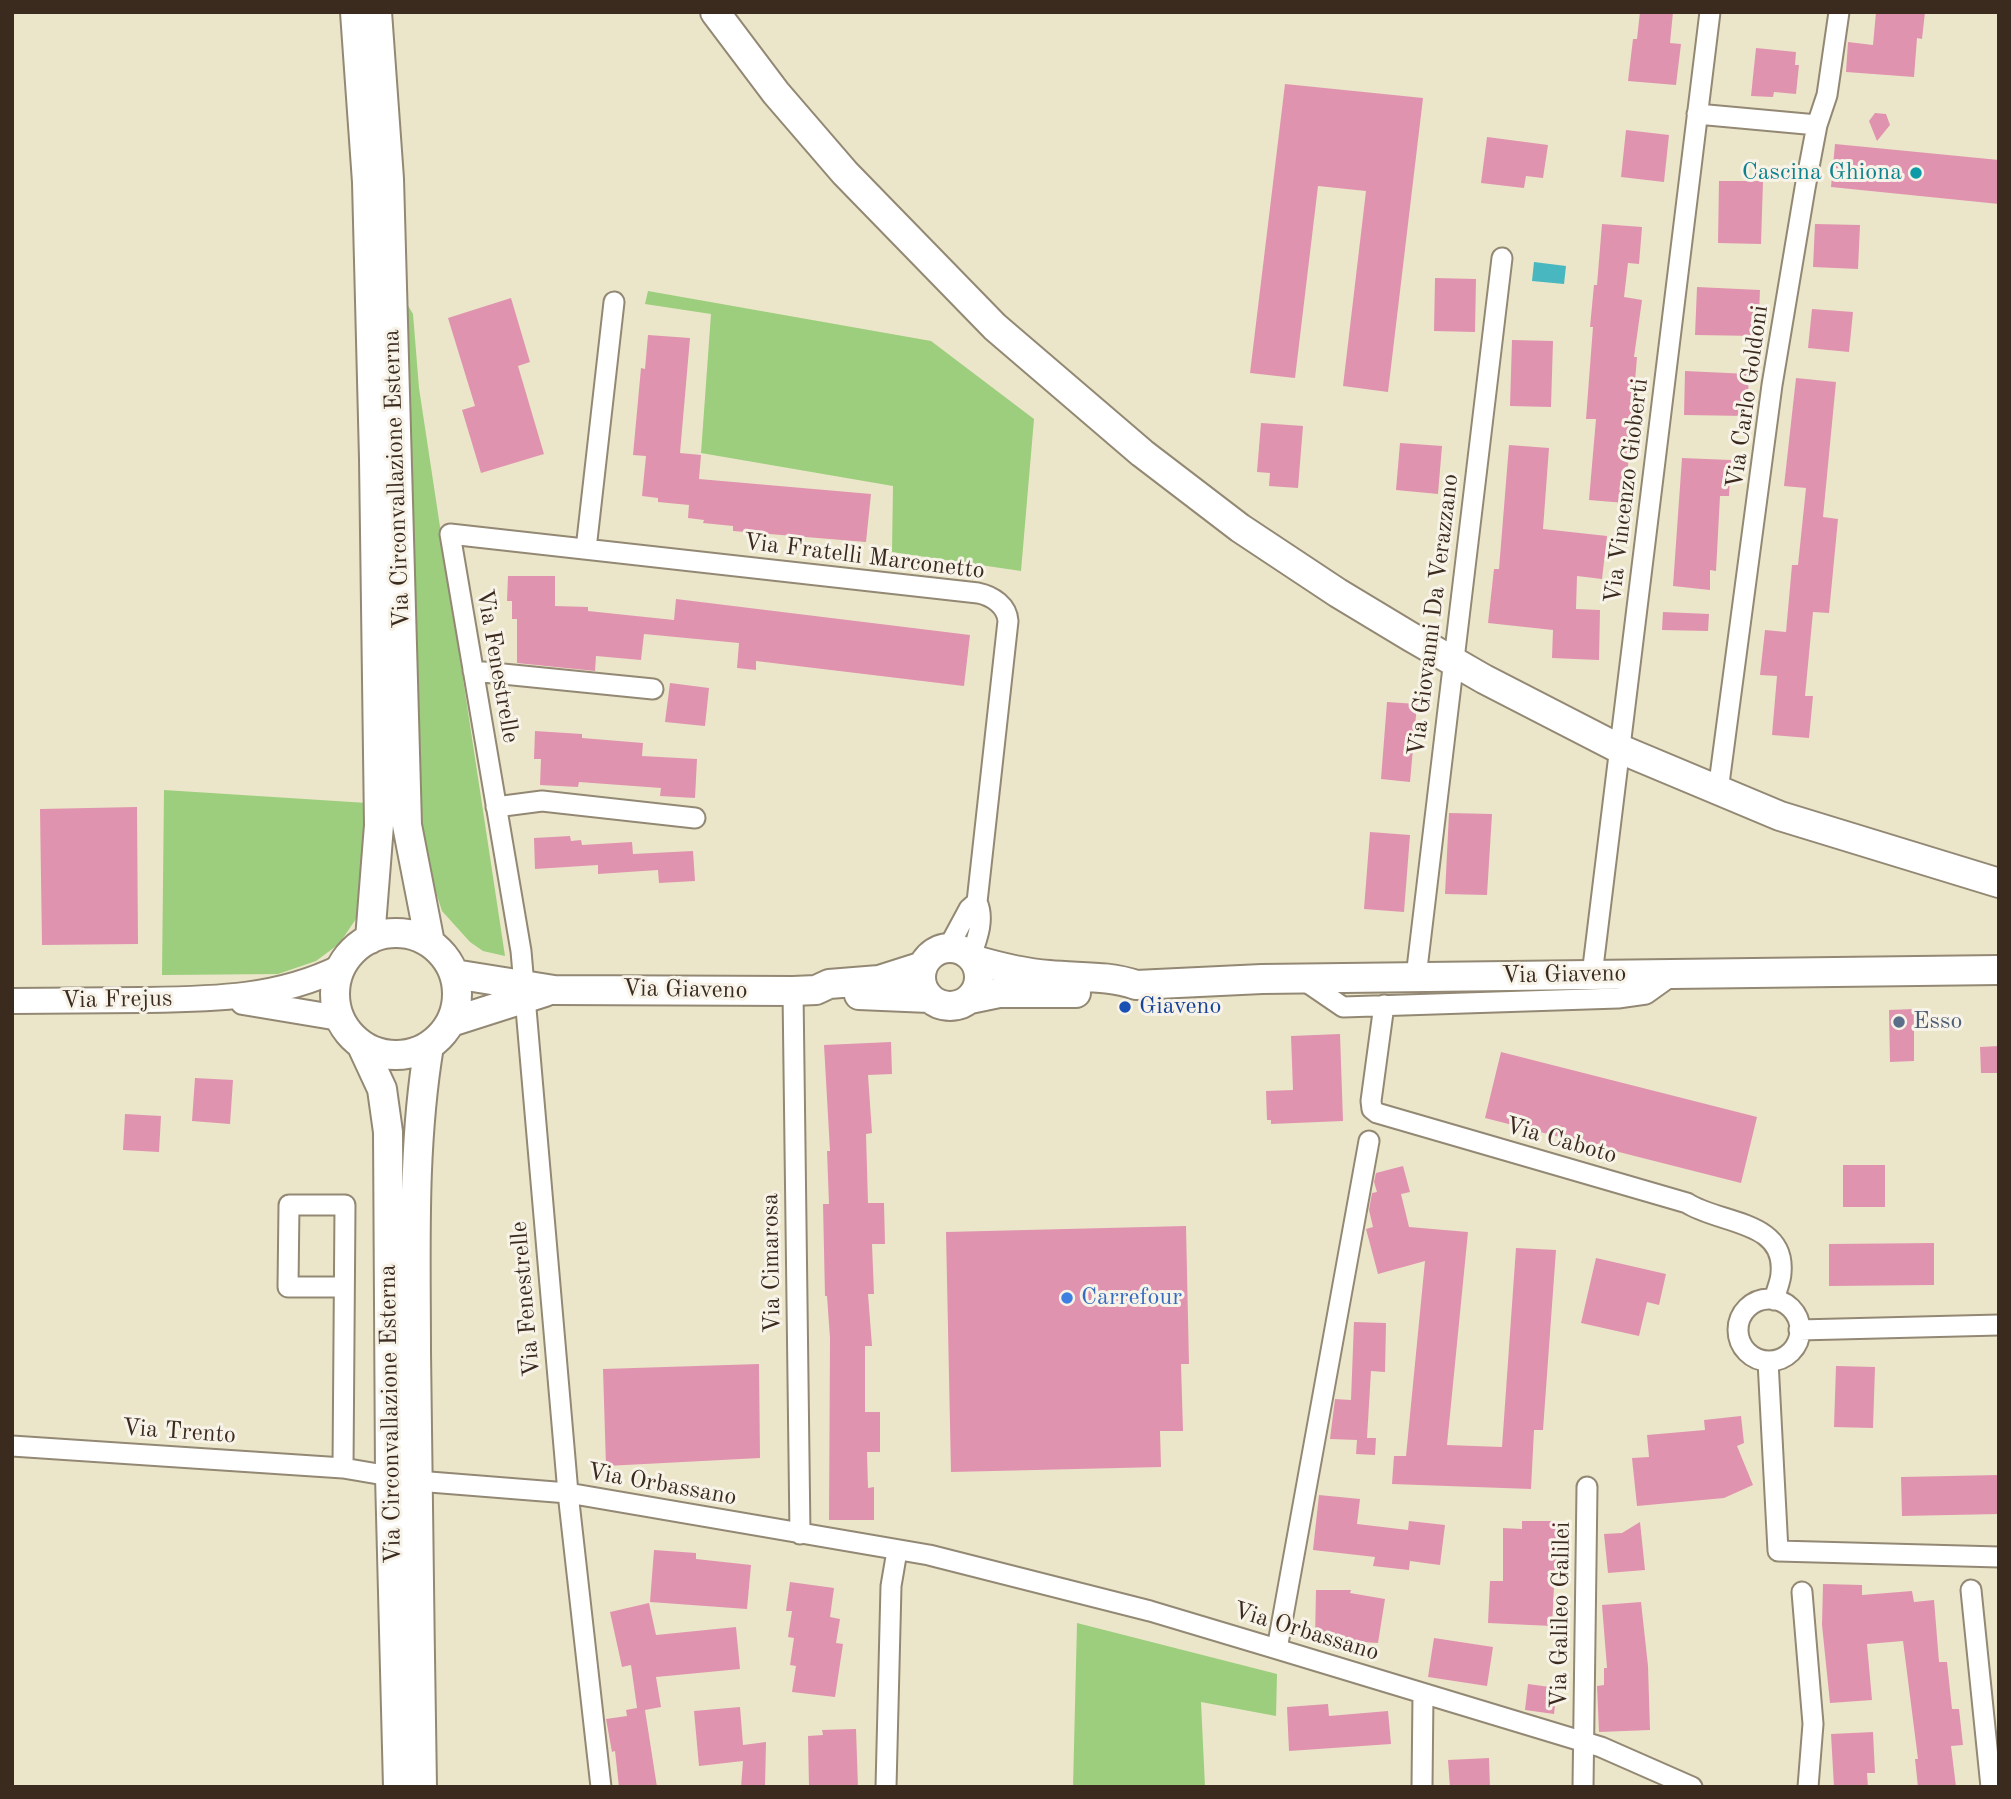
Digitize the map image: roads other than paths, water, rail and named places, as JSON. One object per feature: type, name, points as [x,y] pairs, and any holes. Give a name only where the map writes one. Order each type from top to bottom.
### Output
[{"type":"main road","name":"Via Circonvallazione Esterna","points":[[355,12],[368,182],[374,459],[379,825],[370,939]]},
{"type":"main road","name":"Via Circonvallazione Esterna","points":[[377,12],[389,179],[407,825],[430,943],[443,954],[454,974]]},
{"type":"main road","points":[[715,12],[776,93],[845,173],[995,327],[1142,453],[1240,528],[1338,593],[1453,661],[1620,749],[1780,816],[1999,883]]},
{"type":"main road","points":[[339,1018],[334,994],[341,967],[348,955],[370,939],[388,933],[408,934],[430,943]]},
{"type":"main road","points":[[934,953],[964,955],[978,968],[979,981],[970,999],[962,1004],[949,1006],[929,998],[922,984],[923,966],[934,953]]},
{"type":"main road","name":"Via Giaveno","points":[[964,955],[1007,969],[1048,975],[1119,979],[1136,985],[1302,979],[1996,968]]},
{"type":"main road","name":"Via Giaveno","points":[[804,991],[829,984],[879,980],[923,966]]},
{"type":"main road","points":[[362,1046],[385,1055],[397,1056],[429,1046],[451,1022],[457,995],[454,974]]},
{"type":"main road","name":"Via Giaveno","points":[[454,974],[523,991],[804,991],[828,996],[883,994],[929,998]]},
{"type":"main road","name":"Via Giaveno","points":[[970,999],[999,993],[1119,994],[1136,985]]},
{"type":"main road","name":"Via Giaveno","points":[[451,1022],[523,991]]},
{"type":"main road","name":"Via Circonvallazione Esterna","points":[[339,1018],[349,1035],[362,1046],[382,1089],[388,1132],[422,1787]]},
{"type":"main road","name":"Via Circonvallazione Esterna","points":[[398,1787],[404,1479],[416,1153],[429,1046]]},
{"type":"street","name":"Via Vincenzo Gioberti","points":[[1592,975],[1710,12]]},
{"type":"street","name":"Via Carlo Goldoni","points":[[1718,791],[1772,385],[1816,125],[1827,95],[1839,12]]},
{"type":"street","points":[[1697,114],[1816,125]]},
{"type":"street","name":"Via Giovanni Da Verazzano","points":[[1416,977],[1502,258]]},
{"type":"street","points":[[586,550],[614,302]]},
{"type":"street","name":"Via Fratelli Marconetto","points":[[450,534],[978,593],[994,598],[1003,606],[1008,621],[976,902],[981,910],[978,936],[964,955]]},
{"type":"street","name":"Via Fenestrelle","points":[[450,534],[521,951],[568,1493],[601,1787]]},
{"type":"street","points":[[473,671],[653,689]]},
{"type":"street","points":[[496,807],[542,801],[695,818]]},
{"type":"street","name":"Via Frejus","points":[[12,1001],[221,999],[309,981],[341,967]]},
{"type":"street","points":[[1302,979],[1343,1007],[1618,998],[1646,994],[1674,974]]},
{"type":"street","name":"Via Cimarosa","points":[[800,1534],[804,991]]},
{"type":"street","name":"Via Frejus","points":[[221,999],[339,1018]]},
{"type":"street","name":"Via Caboto","points":[[1384,1005],[1371,1101],[1377,1113],[1687,1203],[1699,1211],[1756,1228],[1776,1246],[1782,1272],[1774,1300]]},
{"type":"street","points":[[1277,1649],[1369,1141]]},
{"type":"street","points":[[343,1468],[345,1205],[289,1205],[288,1287],[344,1287]]},
{"type":"street","points":[[1761,1300],[1774,1300],[1792,1310],[1800,1330],[1793,1349],[1781,1358],[1768,1361],[1749,1353],[1741,1343],[1738,1330],[1741,1317],[1749,1306],[1761,1300]]},
{"type":"street","points":[[1800,1330],[1999,1325]]},
{"type":"street","points":[[1768,1361],[1778,1551],[1999,1557]]},
{"type":"street","name":"Via Trento","points":[[12,1446],[343,1468],[404,1479]]},
{"type":"street","name":"Via Orbassano","points":[[404,1479],[568,1493],[929,1555],[1150,1611],[1601,1747],[1692,1787]]},
{"type":"street","name":"Via Galileo Galilei","points":[[1583,1787],[1587,1488]]},
{"type":"street","points":[[886,1787],[891,1586],[897,1551]]},
{"type":"street","points":[[1971,1590],[1991,1787]]},
{"type":"street","points":[[1802,1592],[1813,1724],[1808,1787]]},
{"type":"street","points":[[1422,1787],[1423,1694]]},
{"type":"water","points":[[1534,262],[1566,266],[1564,284],[1532,281]]},
{"type":"place","name":"Cascina Ghiona","points":[[1916,173]]},
{"type":"place","name":"Giaveno","points":[[1125,1007]]},
{"type":"place","name":"Esso","points":[[1899,1022]]},
{"type":"place","name":"Carrefour","points":[[1067,1298]]}]
